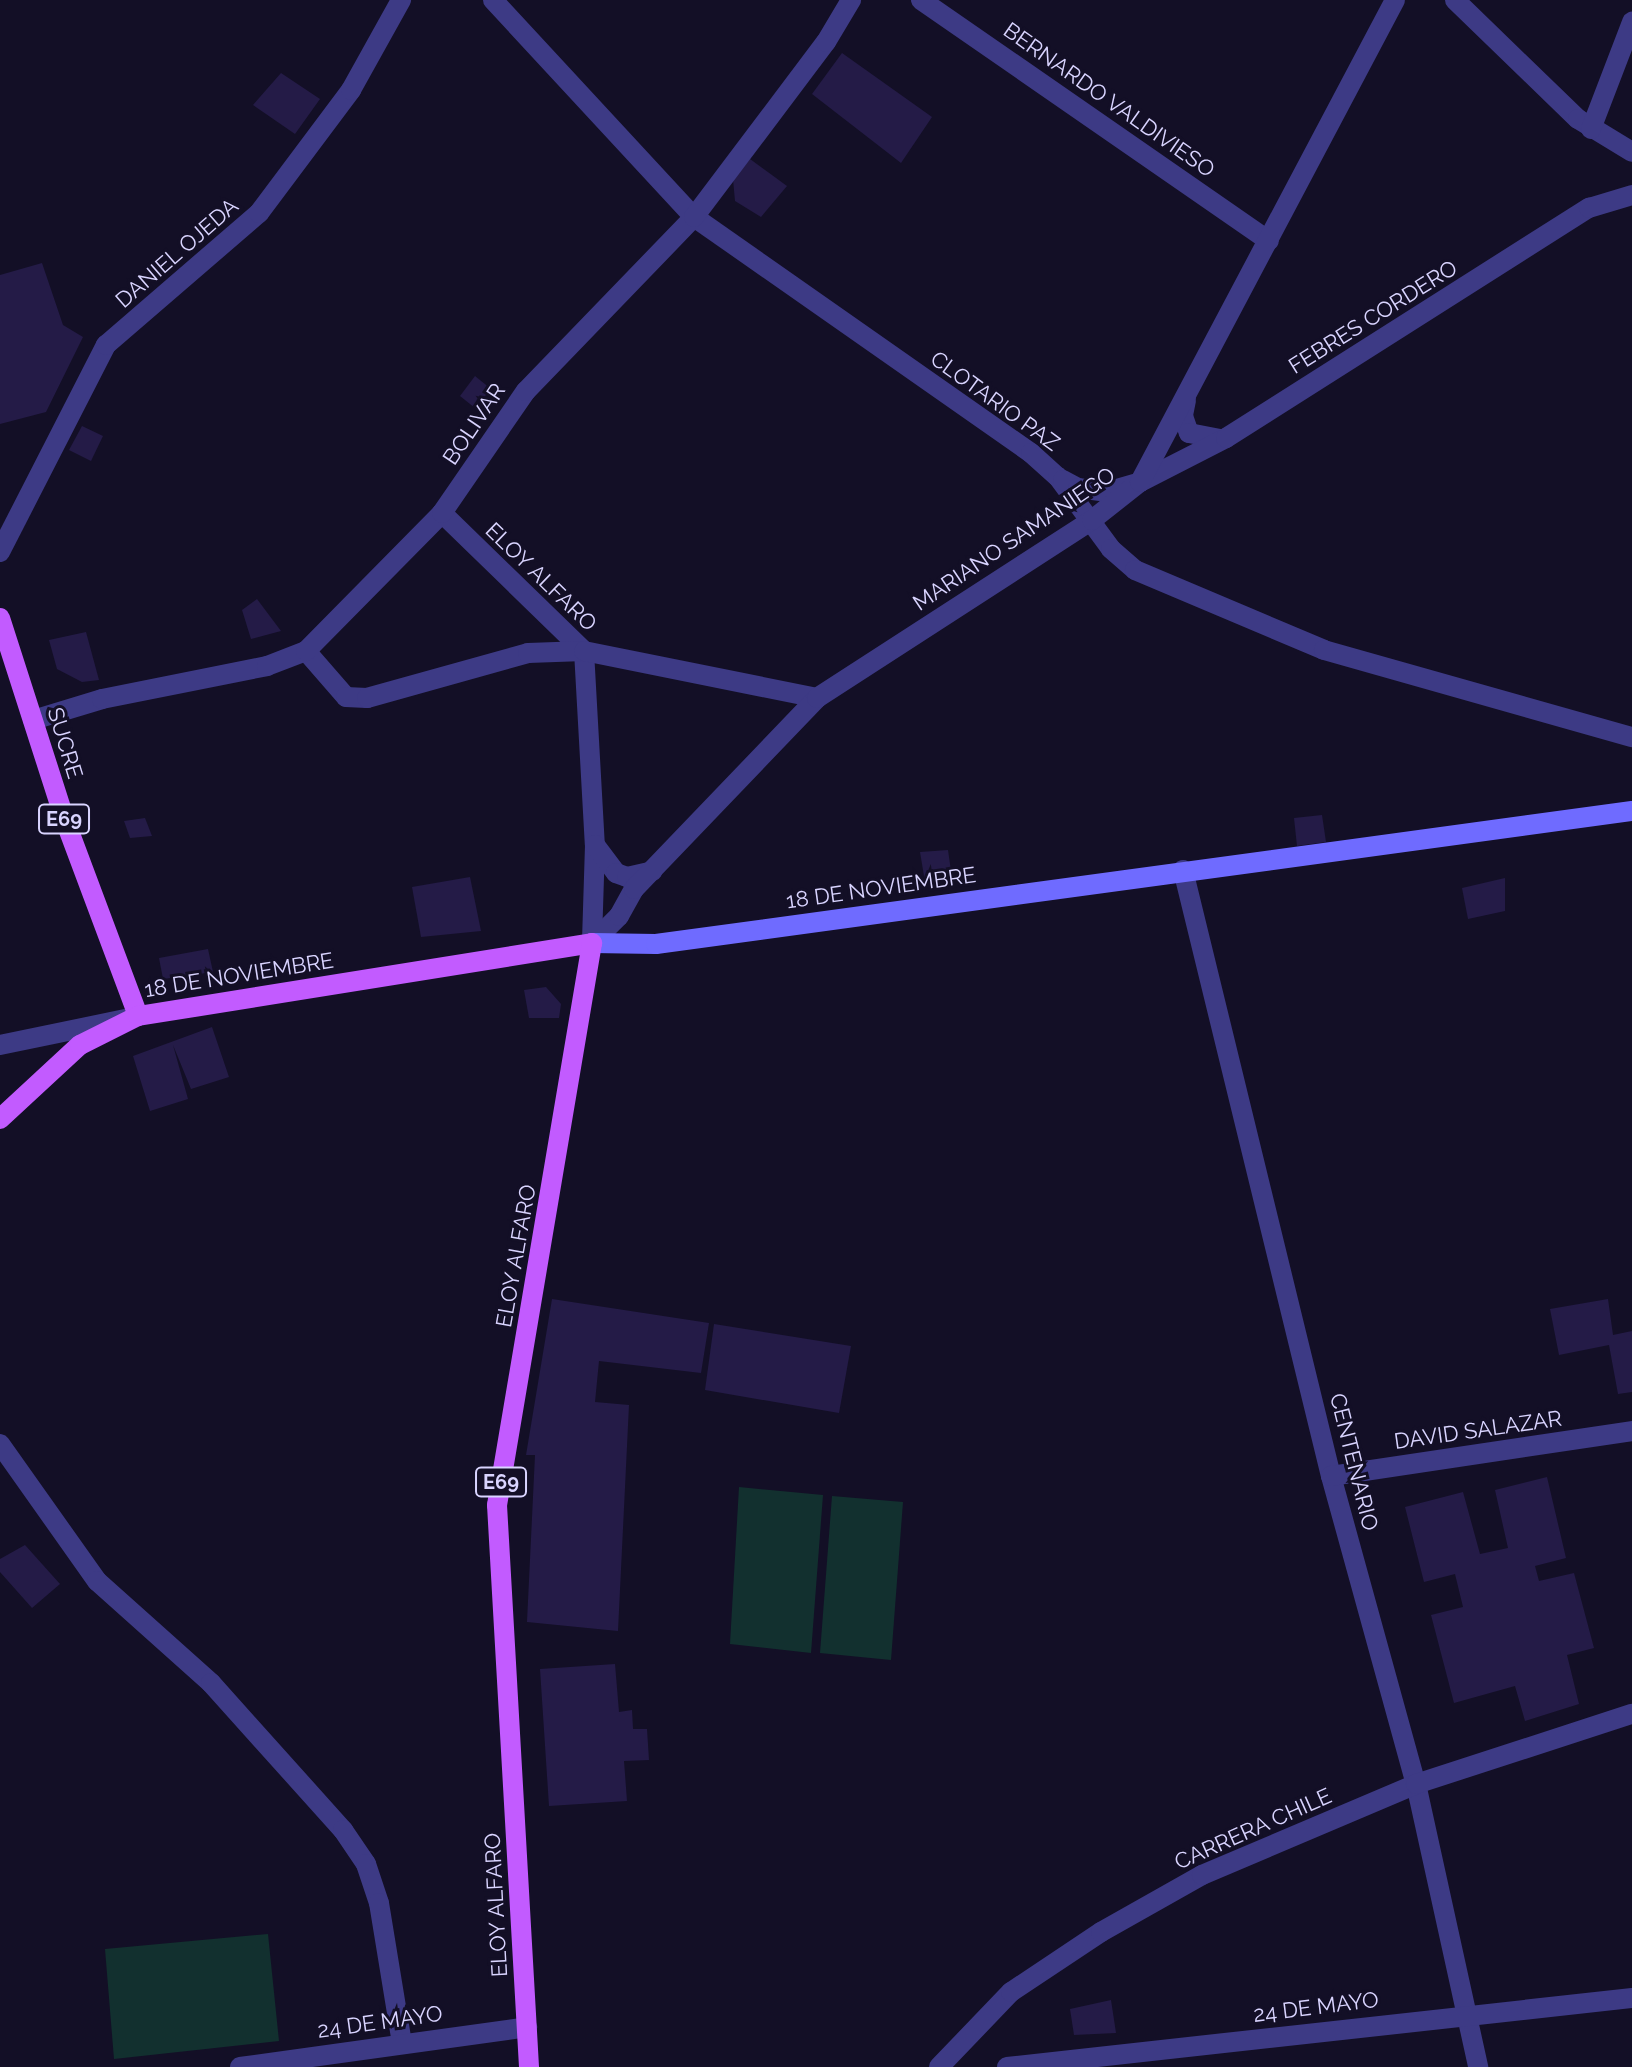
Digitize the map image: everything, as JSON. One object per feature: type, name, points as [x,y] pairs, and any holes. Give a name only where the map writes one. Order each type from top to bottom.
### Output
[{"type":"main road","name":"SUCRE","points":[[0,618],[138,1016]]},
{"type":"main road","name":"18 DE NOVIEMBRE","points":[[0,1119],[80,1045],[138,1016],[592,943],[656,944],[1632,811]]},
{"type":"main road","name":"ELOY ALFARO","points":[[529,2067],[497,1505],[592,943]]},
{"type":"street","name":"DANIEL OJEDA","points":[[0,552],[106,345],[259,213],[351,90],[401,0]]},
{"type":"street","name":"CLOTARIO PAZ","points":[[493,0],[694,217],[1058,477],[1135,570],[1226,612],[1324,650],[1632,737]]},
{"type":"street","name":"BOLIVAR","points":[[33,720],[102,699],[267,666],[306,651],[442,513],[526,391],[694,217],[826,42],[851,0]]},
{"type":"street","name":"MARIANO SAMANIEGO","points":[[592,943],[652,871],[817,698],[1092,520],[1140,482],[1395,0]]},
{"type":"street","points":[[1455,0],[1591,129],[1632,152]]},
{"type":"street","name":"BERNARDO VALDIVIESO","points":[[930,2],[1269,241]]},
{"type":"street","points":[[1591,129],[1632,22]]},
{"type":"street","name":"FEBRES CORDERO","points":[[1140,482],[1226,438],[1589,208],[1632,195]]},
{"type":"street","points":[[1188,388],[1183,416],[1189,433],[1207,440],[1226,438]]},
{"type":"street","points":[[1058,477],[1089,491],[1140,482]]},
{"type":"street","name":"ELOY ALFARO","points":[[442,513],[584,651],[595,845],[592,943]]},
{"type":"street","points":[[306,651],[346,697],[367,698],[528,653],[584,651],[817,698]]},
{"type":"street","points":[[595,845],[616,873],[627,877],[652,871]]},
{"type":"street","name":"CENTENARIO","points":[[1183,870],[1331,1476],[1416,1784],[1478,2067]]},
{"type":"street","name":"18 DE NOVIEMBRE","points":[[0,1045],[138,1016]]},
{"type":"street","name":"DAVID SALAZAR","points":[[1331,1476],[1632,1431]]},
{"type":"street","points":[[0,1444],[97,1581],[211,1683],[343,1830],[366,1864],[379,1903],[402,2043]]},
{"type":"street","name":"CARRERA CHILE","points":[[939,2067],[1011,1992],[1101,1932],[1202,1875],[1416,1784],[1632,1714]]},
{"type":"street","name":"24 DE MAYO","points":[[1007,2067],[1467,2013],[1632,1998]]},
{"type":"street","name":"24 DE MAYO","points":[[240,2067],[527,2027]]},
{"type":"green space","points":[[739,1487],[823,1495],[811,1653],[730,1644]]},
{"type":"green space","points":[[832,1496],[903,1502],[891,1660],[820,1653]]},
{"type":"green space","points":[[268,1934],[279,2041],[114,2059],[105,1949]]},
{"type":"building","points":[[842,53],[932,117],[901,163],[812,94]]},
{"type":"building","points":[[281,73],[320,99],[295,134],[253,105]]},
{"type":"building","points":[[750,159],[787,186],[761,217],[735,201],[733,179]]},
{"type":"building","points":[[42,263],[63,325],[83,337],[46,412],[0,424],[0,275]]},
{"type":"building","points":[[475,376],[491,389],[475,408],[460,396]]},
{"type":"building","points":[[82,426],[103,436],[91,461],[69,450]]},
{"type":"building","points":[[257,599],[281,631],[251,639],[242,610]]},
{"type":"building","points":[[86,632],[99,680],[82,682],[57,669],[49,640]]},
{"type":"building","points":[[1322,815],[1326,842],[1297,846],[1294,818]]},
{"type":"building","points":[[145,818],[152,836],[130,838],[124,821]]},
{"type":"building","points":[[948,850],[952,878],[925,882],[920,852]]},
{"type":"building","points":[[470,877],[481,931],[421,937],[412,887]]},
{"type":"building","points":[[1505,878],[1505,911],[1468,919],[1462,888]]},
{"type":"building","points":[[208,949],[213,972],[163,979],[159,958]]},
{"type":"building","points":[[546,987],[561,1004],[559,1018],[529,1018],[524,990]]},
{"type":"building","points":[[212,1027],[229,1077],[191,1089],[173,1045],[188,1099],[150,1111],[133,1056]]},
{"type":"building","points":[[552,1299],[709,1323],[701,1373],[599,1361],[595,1402],[629,1405],[618,1631],[527,1622],[535,1455],[526,1455]]},
{"type":"building","points":[[1608,1299],[1613,1335],[1632,1331],[1632,1392],[1618,1394],[1609,1345],[1559,1355],[1550,1309]]},
{"type":"building","points":[[714,1324],[851,1346],[839,1413],[705,1390]]},
{"type":"building","points":[[1547,1477],[1566,1558],[1535,1566],[1539,1581],[1574,1573],[1594,1648],[1567,1655],[1579,1704],[1525,1721],[1515,1686],[1454,1703],[1431,1615],[1463,1607],[1455,1574],[1424,1582],[1405,1507],[1463,1492],[1480,1554],[1508,1548],[1495,1490]]},
{"type":"building","points":[[25,1545],[60,1584],[32,1608],[0,1572],[0,1559]]},
{"type":"building","points":[[615,1664],[619,1712],[632,1710],[633,1729],[647,1729],[649,1760],[624,1761],[627,1801],[549,1806],[540,1669]]},
{"type":"building","points":[[1111,2000],[1116,2033],[1074,2035],[1070,2009]]}]
